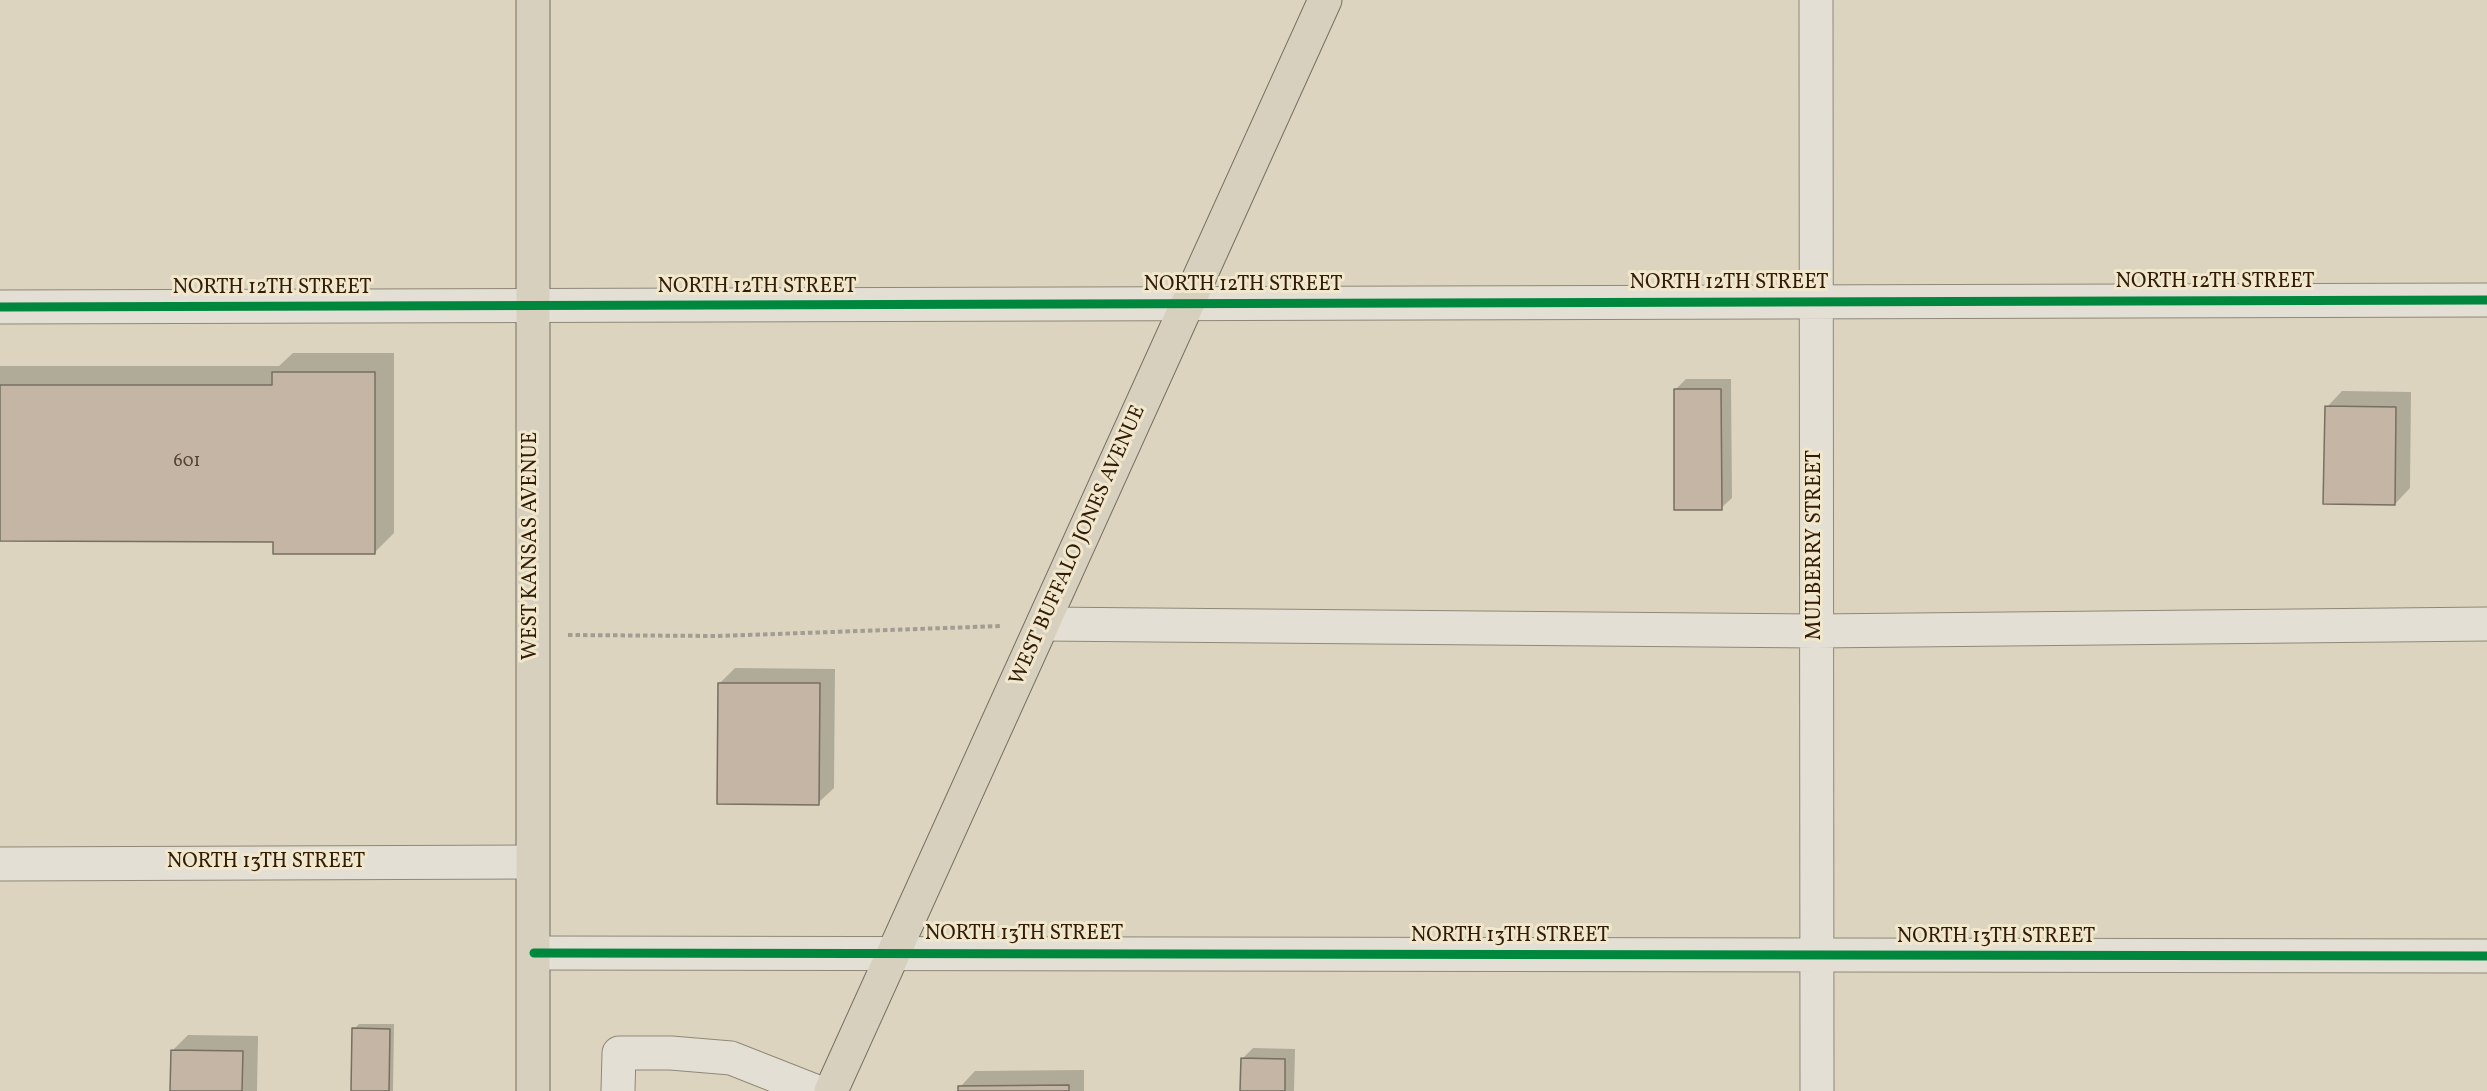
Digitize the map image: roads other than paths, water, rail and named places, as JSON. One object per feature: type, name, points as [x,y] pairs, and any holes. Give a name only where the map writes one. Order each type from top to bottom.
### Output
[{"type":"main road","name":"WEST KANSAS AVENUE","points":[[533,0],[533,1091]]},
{"type":"main road","name":"WEST BUFFALO JONES AVENUE","points":[[831,1091],[1325,0]]},
{"type":"street","name":"MULBERRY STREET","points":[[1816,0],[1817,1091]]},
{"type":"street","name":"NORTH 12TH STREET","points":[[0,307],[2487,300]]},
{"type":"street","points":[[1043,624],[1816,631],[2487,624]]},
{"type":"street","name":"NORTH 13TH STREET","points":[[0,864],[532,862]]},
{"type":"street","name":"NORTH 13TH STREET","points":[[534,953],[1817,957],[2487,956]]},
{"type":"street","points":[[618,1091],[619,1053],[671,1053],[730,1058],[815,1091]]}]
